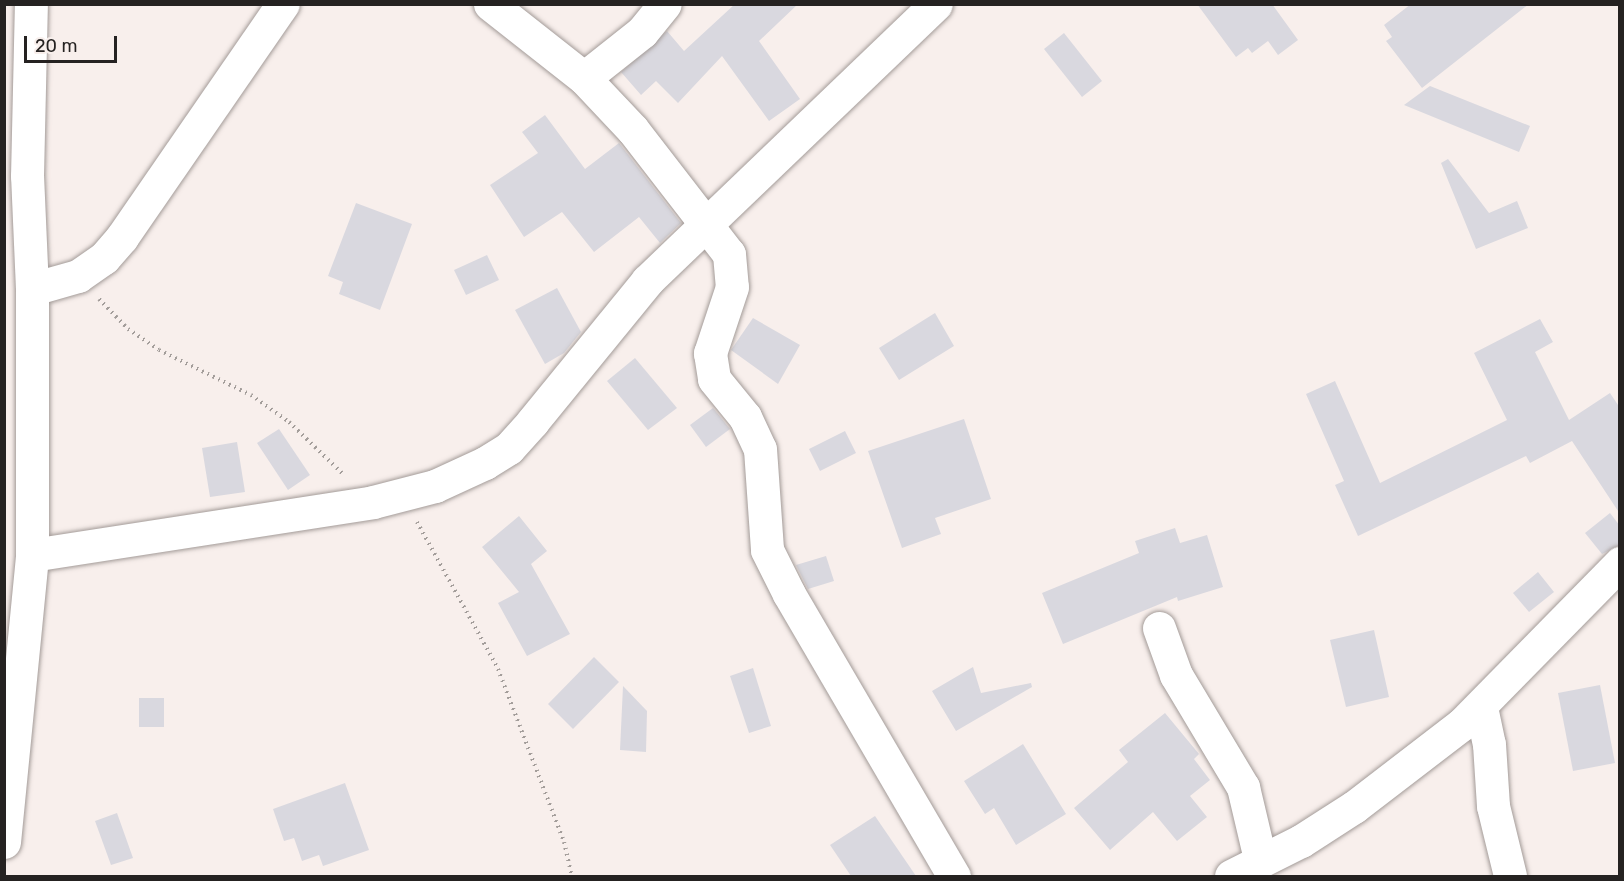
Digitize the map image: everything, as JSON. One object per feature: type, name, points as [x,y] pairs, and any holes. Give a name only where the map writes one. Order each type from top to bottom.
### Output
[{"type":"street","points":[[4,842],[17,601],[32,555],[32,289],[27,176],[31,4]]},
{"type":"street","points":[[32,289],[78,276],[104,258],[123,237],[283,4]]},
{"type":"street","points":[[490,4],[584,78],[633,130],[729,254],[733,271],[732,287],[710,353],[714,379],[745,417],[760,449],[767,550],[789,594],[954,876]]},
{"type":"street","points":[[584,78],[642,32],[665,4]]},
{"type":"street","points":[[32,555],[388,499],[435,486],[509,448],[647,281],[936,4]]},
{"type":"street","points":[[1231,876],[1260,859],[1301,841],[1354,807],[1481,707],[1620,563]]},
{"type":"street","points":[[1159,628],[1176,675],[1243,787],[1260,859]]},
{"type":"street","points":[[1481,707],[1489,744],[1493,806],[1509,876]]},
{"type":"path","points":[[78,276],[128,329],[176,359],[251,395],[388,499],[498,669],[564,842],[572,876]]},
{"type":"building","points":[[735,4],[798,4],[759,41],[800,99],[769,121],[722,56],[678,103],[656,81],[641,95],[621,72],[667,31],[684,51]]},
{"type":"building","points":[[1197,4],[1272,4],[1298,40],[1278,55],[1268,41],[1252,53],[1248,48],[1236,57]]},
{"type":"building","points":[[1411,4],[1529,4],[1422,88],[1386,41],[1392,37],[1384,25]]},
{"type":"building","points":[[1064,33],[1102,81],[1082,97],[1044,49]]},
{"type":"building","points":[[1430,86],[1530,126],[1519,152],[1404,105]]},
{"type":"building","points":[[545,115],[585,169],[619,143],[681,223],[660,243],[639,217],[594,252],[562,212],[524,237],[490,185],[538,153],[522,132]]},
{"type":"building","points":[[1448,159],[1489,213],[1517,201],[1528,228],[1476,249],[1441,163]]},
{"type":"building","points":[[356,203],[412,224],[380,310],[339,294],[343,282],[328,276]]},
{"type":"building","points":[[487,255],[499,280],[466,295],[454,270]]},
{"type":"building","points":[[557,288],[581,332],[564,353],[545,364],[515,310]]},
{"type":"building","points":[[935,313],[954,346],[899,380],[879,348]]},
{"type":"building","points":[[753,318],[800,345],[778,384],[731,350]]},
{"type":"building","points":[[1540,319],[1553,342],[1535,352],[1569,420],[1610,393],[1620,408],[1620,514],[1572,441],[1530,463],[1526,456],[1358,536],[1335,485],[1344,481],[1306,394],[1335,381],[1380,483],[1507,420],[1474,353]]},
{"type":"building","points":[[635,358],[677,408],[648,430],[607,381]]},
{"type":"building","points":[[713,408],[730,429],[706,447],[690,425]]},
{"type":"building","points":[[964,419],[991,499],[935,518],[941,534],[902,548],[868,451]]},
{"type":"building","points":[[279,429],[310,475],[288,490],[257,443]]},
{"type":"building","points":[[845,431],[856,453],[820,471],[809,449]]},
{"type":"building","points":[[237,442],[245,492],[210,497],[202,448]]},
{"type":"building","points":[[1610,513],[1620,526],[1620,545],[1602,554],[1585,533]]},
{"type":"building","points":[[519,516],[547,551],[531,564],[570,634],[527,656],[498,603],[519,592],[482,547]]},
{"type":"building","points":[[1175,528],[1180,543],[1207,535],[1223,587],[1178,601],[1177,597],[1063,644],[1042,593],[1139,553],[1135,541]]},
{"type":"building","points":[[826,556],[834,581],[808,589],[796,565]]},
{"type":"building","points":[[1538,572],[1554,592],[1529,612],[1513,593]]},
{"type":"building","points":[[1374,630],[1389,697],[1346,707],[1330,640]]},
{"type":"building","points":[[594,657],[619,682],[573,729],[548,704]]},
{"type":"building","points":[[973,667],[981,693],[1031,683],[1032,687],[956,731],[932,691]]},
{"type":"building","points":[[753,668],[771,726],[749,733],[730,676]]},
{"type":"building","points":[[1600,685],[1615,763],[1573,771],[1558,693]]},
{"type":"building","points":[[623,686],[647,711],[646,752],[620,750]]},
{"type":"building","points":[[139,698],[164,698],[164,727],[139,727]]},
{"type":"building","points":[[1165,713],[1199,754],[1194,759],[1210,780],[1190,796],[1207,817],[1177,841],[1153,812],[1110,850],[1074,808],[1128,762],[1119,750]]},
{"type":"building","points":[[1023,744],[1066,814],[1016,845],[994,808],[985,814],[964,781]]},
{"type":"building","points":[[345,783],[369,850],[323,866],[319,855],[302,861],[294,838],[284,841],[273,809]]},
{"type":"building","points":[[117,813],[133,858],[111,865],[95,821]]},
{"type":"building","points":[[875,816],[916,876],[851,876],[830,845]]}]
